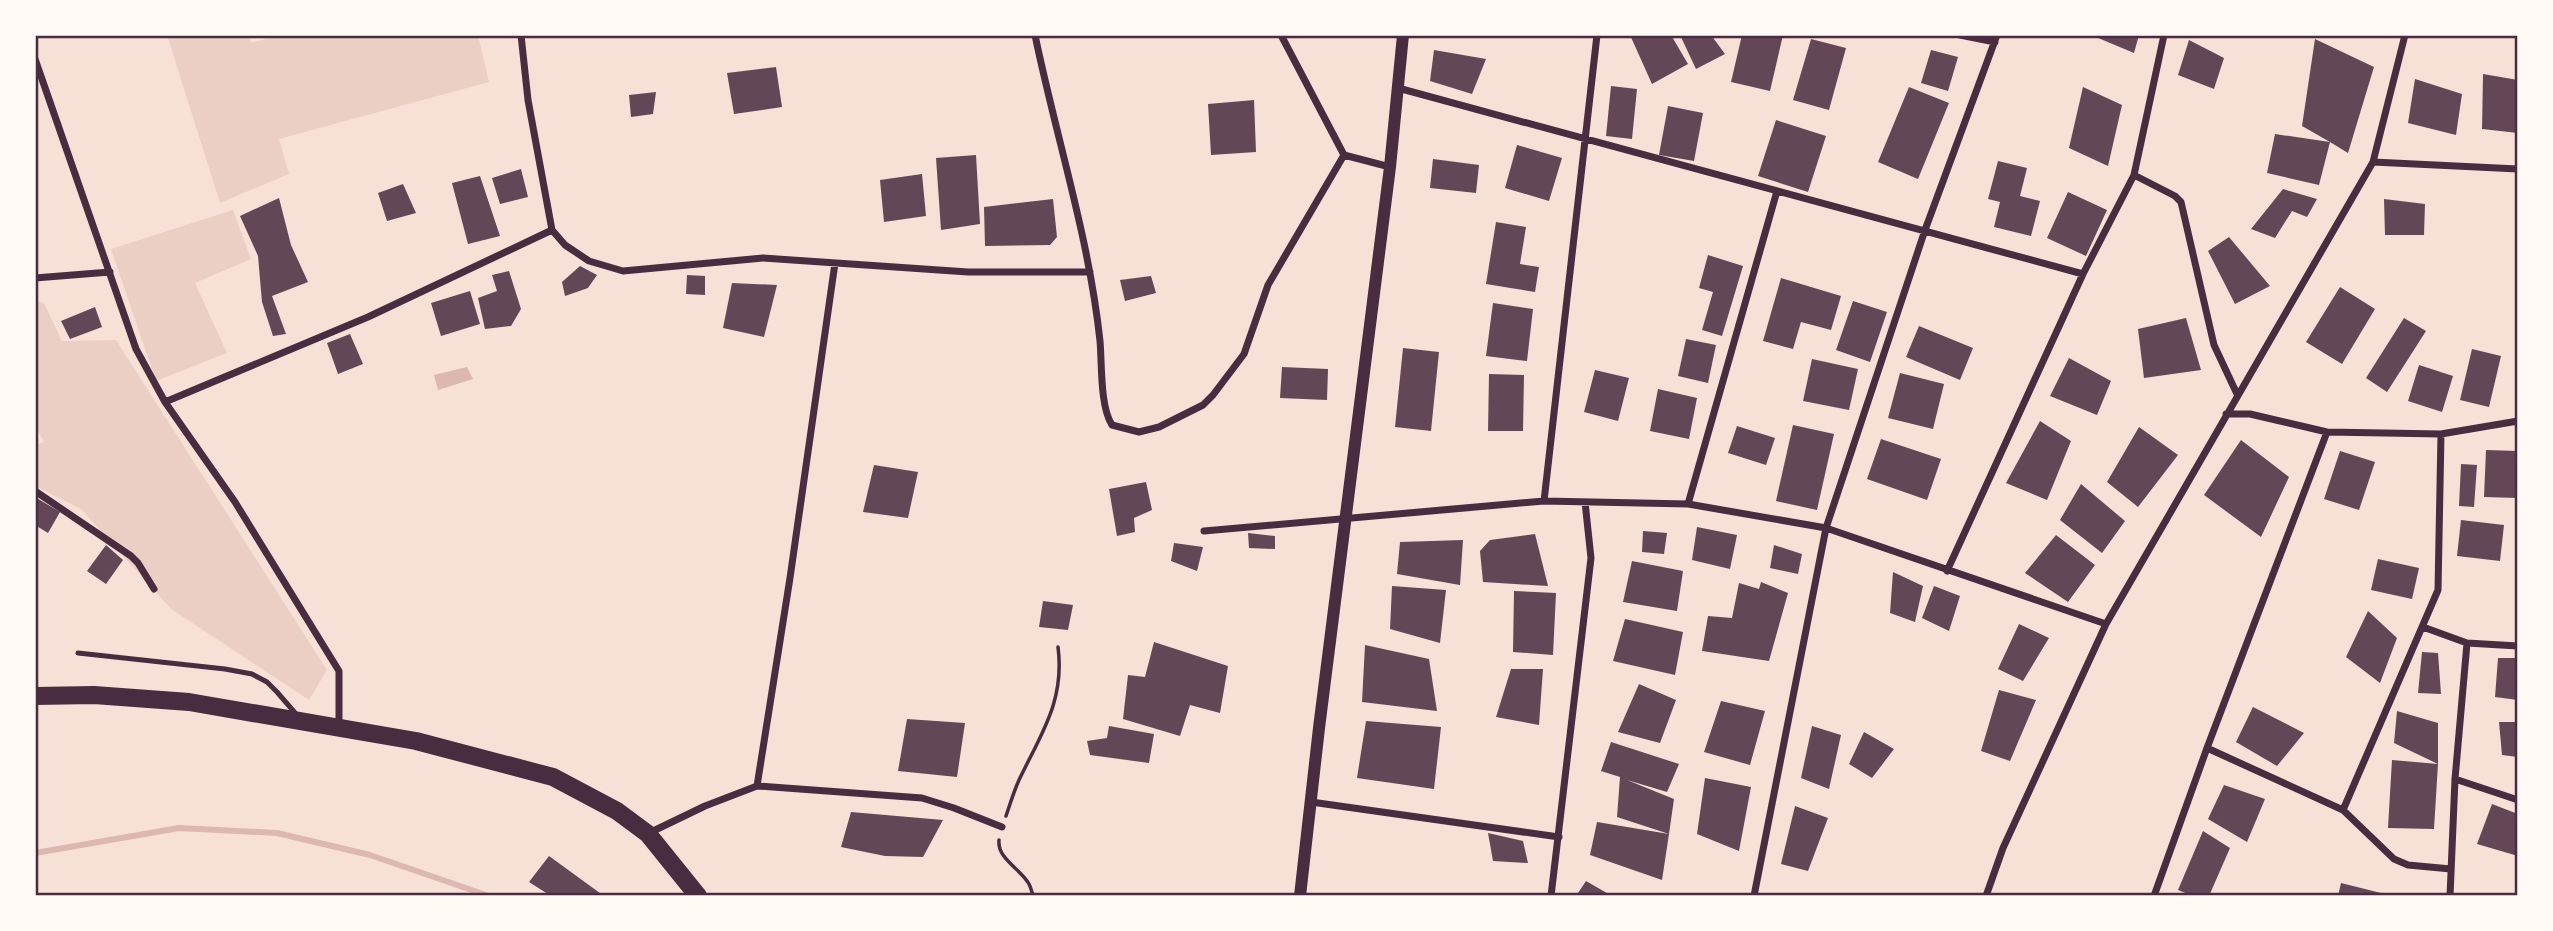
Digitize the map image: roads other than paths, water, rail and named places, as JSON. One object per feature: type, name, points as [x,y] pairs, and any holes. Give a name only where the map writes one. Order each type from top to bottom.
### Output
[{"type":"main road","points":[[35,696],[94,695],[189,702],[416,741],[552,777],[617,811],[648,834],[698,896]]},
{"type":"street","points":[[521,35],[528,100],[552,230],[565,245],[589,261],[623,271],[764,258],[968,272],[1090,272]]},
{"type":"street","points":[[1035,35],[1090,272],[1103,373],[1105,415],[1112,425],[1139,432],[1159,427],[1202,405],[1234,369],[1244,354],[1268,285],[1344,155]]},
{"type":"street","points":[[1281,35],[1344,155],[1390,167]]},
{"type":"street","points":[[1300,896],[1404,35]]},
{"type":"street","points":[[1544,501],[1597,35]]},
{"type":"street","points":[[1754,896],[1826,528],[1925,230],[1996,38],[1961,35]]},
{"type":"street","points":[[1947,571],[2083,274],[2134,175],[2164,35]]},
{"type":"street","points":[[1986,896],[2003,848],[2106,624],[2373,162],[2404,35]]},
{"type":"street","points":[[35,59],[136,349],[165,402],[235,502],[339,671],[339,728]]},
{"type":"street","points":[[1396,88],[2083,274]]},
{"type":"street","points":[[2373,162],[2518,169]]},
{"type":"street","points":[[2134,175],[2175,196],[2181,202],[2214,345],[2237,394]]},
{"type":"street","points":[[1688,505],[1777,191]]},
{"type":"street","points":[[165,402],[368,317],[552,230]]},
{"type":"street","points":[[757,786],[835,263]]},
{"type":"street","points":[[35,278],[110,272]]},
{"type":"street","points":[[2226,414],[2250,414],[2327,432],[2441,435],[2518,421]]},
{"type":"street","points":[[2154,896],[2327,432]]},
{"type":"street","points":[[2343,810],[2439,587],[2441,435]]},
{"type":"street","points":[[35,491],[131,556],[154,589]]},
{"type":"street","points":[[1204,531],[1544,501],[1688,505],[1826,528],[2106,624]]},
{"type":"street","points":[[1551,896],[1591,558],[1585,502]]},
{"type":"street","points":[[2423,627],[2467,643],[2518,646]]},
{"type":"street","points":[[2450,896],[2455,779],[2467,643]]},
{"type":"street","points":[[2207,748],[2343,810],[2394,859],[2408,866],[2451,869]]},
{"type":"street","points":[[2455,779],[2518,800]]},
{"type":"street","points":[[648,834],[705,806],[757,786],[922,798],[954,807],[1002,827]]},
{"type":"street","points":[[1311,802],[1559,837]]},
{"type":"lane","points":[[78,653],[252,674],[278,692],[303,722]]},
{"type":"waterway","points":[[35,853],[179,828],[277,833],[370,855],[489,896]]}]
